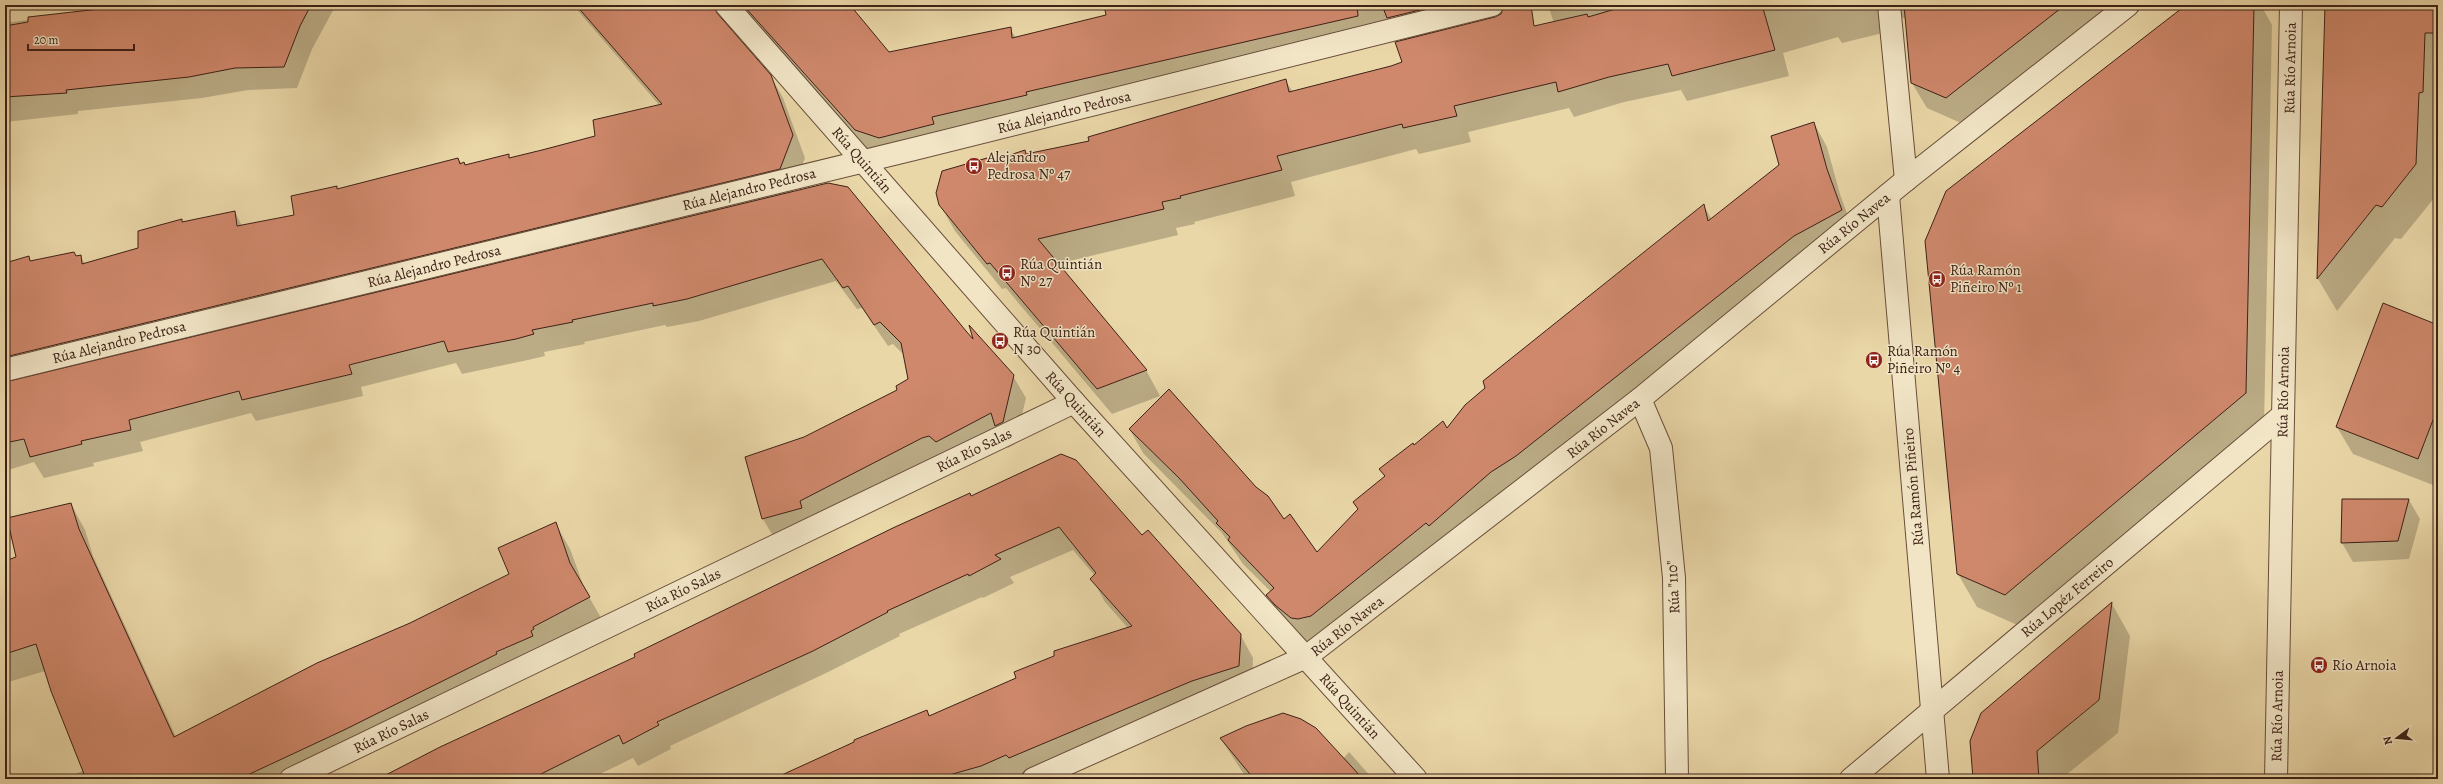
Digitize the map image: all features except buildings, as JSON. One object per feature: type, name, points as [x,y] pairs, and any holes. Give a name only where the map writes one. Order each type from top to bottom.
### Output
[{"type":"street","name":"Rúa Quintián","points":[[726,5],[1074,402],[1416,779]]},
{"type":"street","name":"Rúa Alejandro Pedrosa","points":[[5,370],[863,162],[1492,5]]},
{"type":"street","points":[[1889,5],[1906,180]]},
{"type":"street","name":"Rúa Río Navea","points":[[1033,779],[1306,658],[1640,399],[1906,180],[2128,5]]},
{"type":"street","name":"Rúa Río Arnoia","points":[[2276,779],[2291,5]]},
{"type":"street","name":"Rúa Ramón Piñeiro","points":[[1888,195],[1938,779]]},
{"type":"street","name":"Rúa \"110\"","points":[[1640,399],[1661,448],[1674,578],[1677,779]]},
{"type":"street","name":"Rúa Río Salas","points":[[291,779],[1074,402]]},
{"type":"street","name":"Rúa Lopéz Ferreiro","points":[[1851,779],[2283,415]]},
{"type":"place","name":"Alejandro Pedrosa Nº 47","points":[[974,166]]},
{"type":"place","name":"Rúa Quintián Nº 27","points":[[1007,273]]},
{"type":"place","name":"Rúa Ramón Piñeiro Nº 1","points":[[1937,279]]},
{"type":"place","name":"Rúa Quintián N 30","points":[[1000,341]]},
{"type":"place","name":"Rúa Ramón Piñeiro Nº 4","points":[[1874,360]]},
{"type":"place","name":"Río Arnoia","points":[[2319,665]]}]
